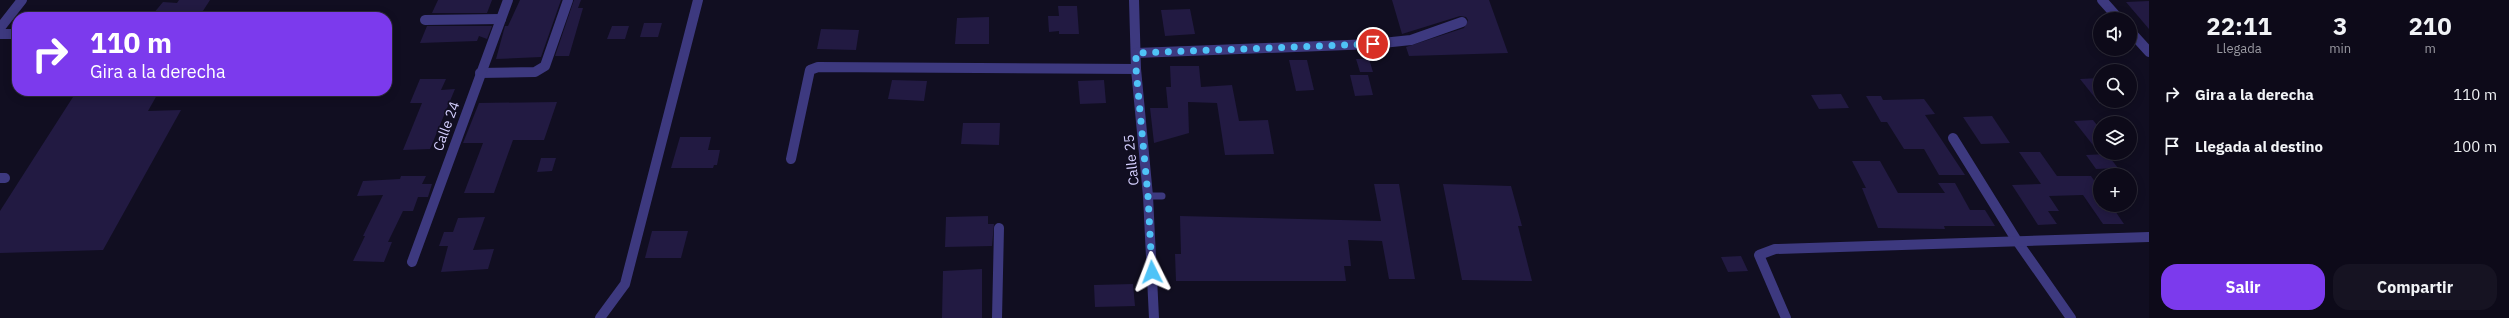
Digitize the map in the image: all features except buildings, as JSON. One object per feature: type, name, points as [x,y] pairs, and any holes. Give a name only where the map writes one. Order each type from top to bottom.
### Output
[{"type":"street","points":[[13,12],[22,0]]},
{"type":"street","name":"Calle 24","points":[[412,262],[508,0]]},
{"type":"street","points":[[480,73],[535,72],[542,70],[545,66],[568,0]]},
{"type":"street","points":[[600,318],[625,284],[698,0]]},
{"type":"street","name":"Calle 25","points":[[1134,0],[1136,69],[1148,196],[1154,318]]},
{"type":"street","points":[[2102,0],[2113,12]]},
{"type":"street","points":[[0,28],[12,13]]},
{"type":"street","points":[[425,20],[501,19]]},
{"type":"street","points":[[1136,53],[1373,44],[1411,40],[1462,22]]},
{"type":"street","points":[[0,34],[12,34]]},
{"type":"street","points":[[2137,39],[2149,52]]},
{"type":"street","points":[[791,159],[810,70],[818,67],[1136,69]]},
{"type":"street","points":[[1953,138],[2017,241],[2071,318]]},
{"type":"street","points":[[997,318],[999,228]]},
{"type":"street","points":[[1786,318],[1766,275],[1759,255],[1775,249],[2149,238]]},
{"type":"lane","points":[[1148,196],[1162,196]]},
{"type":"route","points":[[1152,272],[1148,196],[1136,69],[1136,53],[1373,44]]}]
